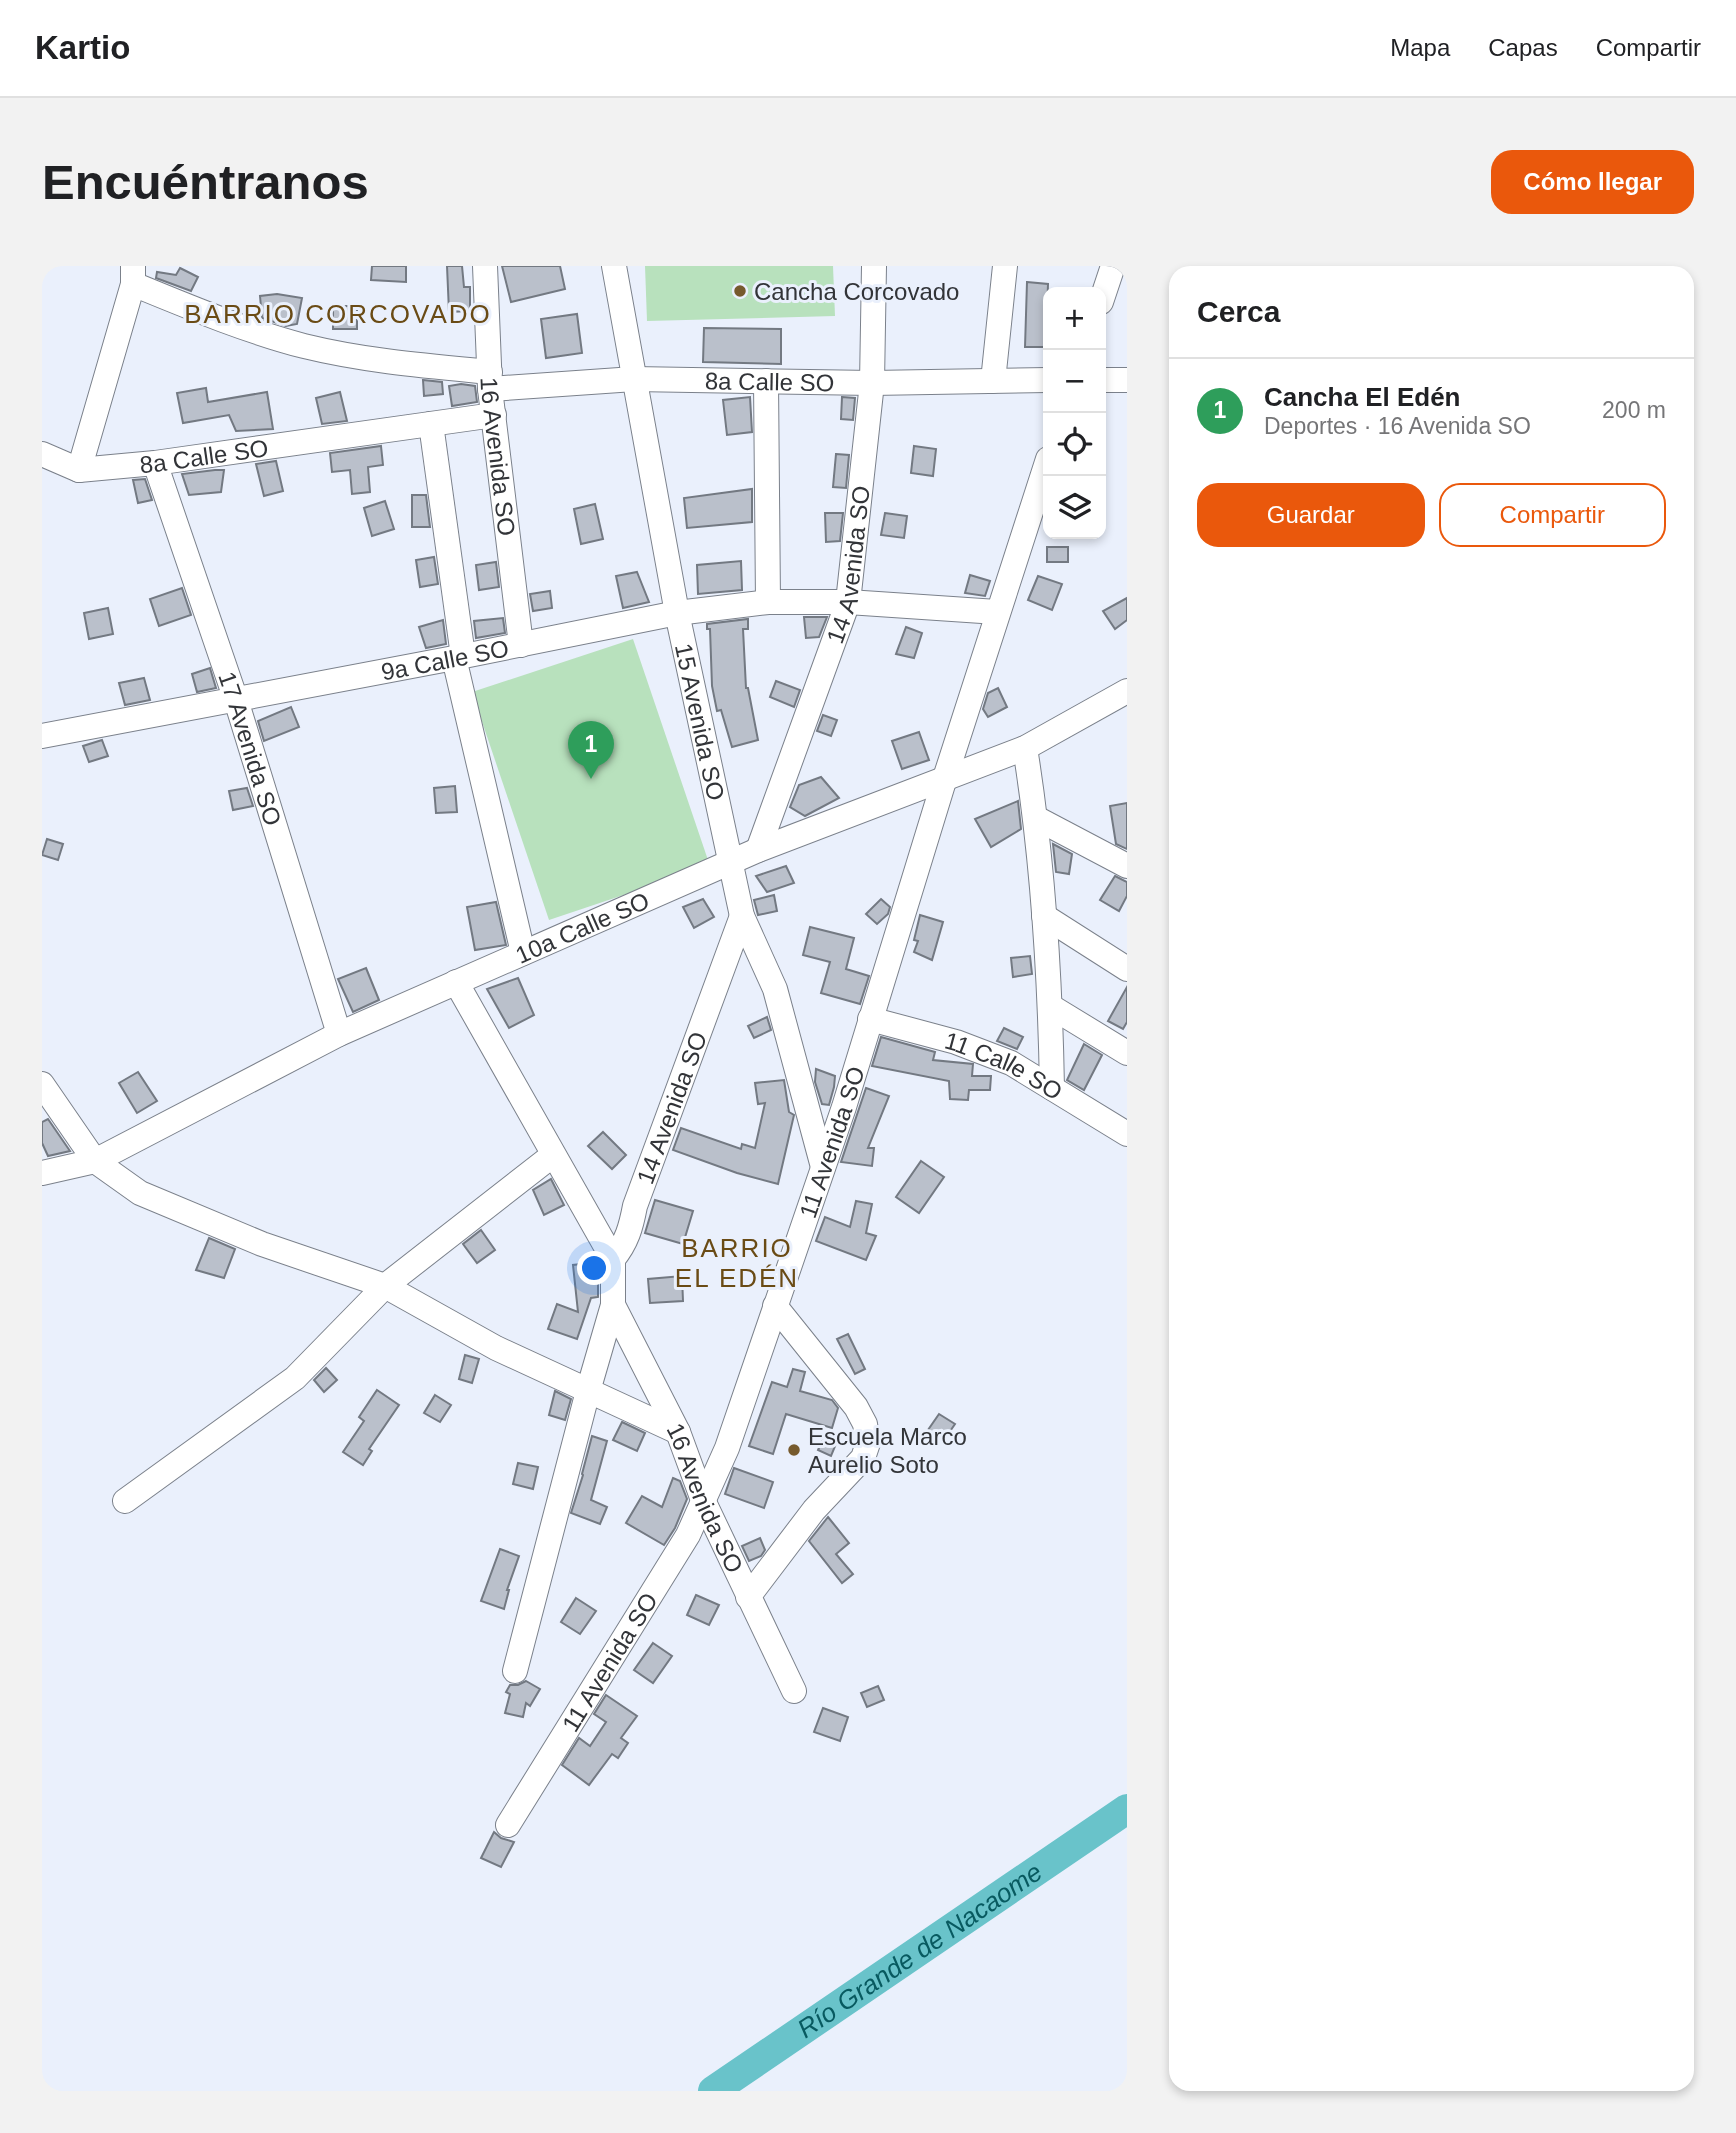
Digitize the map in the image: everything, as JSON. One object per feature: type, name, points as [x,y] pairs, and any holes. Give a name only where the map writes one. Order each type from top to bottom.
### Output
[{"type":"street","name":"16 Avenida SO","points":[[485,266],[490,380],[521,645]]},
{"type":"street","name":"15 Avenida SO","points":[[614,266],[677,612],[742,916],[775,989],[823,1167]]},
{"type":"street","name":"14 Avenida SO","points":[[758,850],[848,602],[872,383],[874,266]]},
{"type":"street","points":[[993,381],[1005,266]]},
{"type":"street","points":[[1106,287],[1113,266]]},
{"type":"street","name":"8a Calle SO","points":[[133,275],[212,316],[303,345],[490,380],[634,379],[872,383],[1043,380]]},
{"type":"street","points":[[42,454],[79,470],[133,275]]},
{"type":"street","points":[[1106,380],[1127,380]]},
{"type":"street","points":[[766,381],[768,602]]},
{"type":"street","name":"8a Calle SO","points":[[79,470],[155,463],[494,415]]},
{"type":"street","points":[[431,424],[459,657],[523,953]]},
{"type":"street","name":"17 Avenida SO","points":[[155,463],[236,700],[339,1034]]},
{"type":"street","name":"11 Avenida SO","points":[[508,1825],[688,1535],[727,1448],[844,1107],[944,780],[1043,474]]},
{"type":"street","name":"9a Calle SO","points":[[42,736],[521,645],[677,612],[768,602],[848,602],[998,612]]},
{"type":"street","points":[[1122,694],[1127,671]]},
{"type":"street","name":"10a Calle SO","points":[[42,1173],[95,1161],[339,1034],[758,850],[1025,748],[1122,694]]},
{"type":"street","points":[[1025,748],[1036,818],[1044,916],[1052,1088]]},
{"type":"street","points":[[1036,818],[1127,866]]},
{"type":"street","name":"14 Avenida SO","points":[[612,1259],[630,1231],[635,1206],[742,916]]},
{"type":"street","points":[[1044,916],[1127,969]]},
{"type":"street","points":[[456,982],[612,1259],[613,1306],[588,1391],[515,1671]]},
{"type":"street","points":[[1050,1006],[1127,1053]]},
{"type":"street","name":"11 Calle SO","points":[[870,1019],[956,1042],[1011,1063],[1127,1134]]},
{"type":"street","points":[[42,1084],[95,1161],[140,1193],[262,1244],[385,1286],[496,1348],[678,1432]]},
{"type":"street","points":[[125,1501],[295,1378],[385,1286],[553,1155]]},
{"type":"street","name":"16 Avenida SO","points":[[613,1306],[678,1432],[703,1500],[794,1691]]},
{"type":"street","points":[[748,1597],[814,1510],[863,1458],[868,1443],[865,1424],[856,1407],[775,1306]]},
{"type":"green space","name":"Cancha Corcovado","points":[[645,266],[833,266],[835,316],[647,321]]},
{"type":"green space","points":[[633,639],[710,866],[549,920],[472,692]]},
{"type":"building","points":[[372,266],[406,266],[406,282],[371,280]]},
{"type":"building","points":[[447,266],[462,266],[464,287],[470,287],[470,311],[449,312]]},
{"type":"building","points":[[502,266],[560,266],[565,289],[511,302]]},
{"type":"building","points":[[180,268],[198,277],[191,291],[156,278],[157,272],[176,275]]},
{"type":"building","points":[[1027,282],[1048,284],[1048,287],[1043,287],[1043,347],[1025,347]]},
{"type":"building","points":[[277,294],[302,298],[297,324],[286,326],[262,318],[260,296]]},
{"type":"building","points":[[333,306],[357,306],[357,329],[333,329]]},
{"type":"building","points":[[577,314],[582,353],[546,358],[541,319]]},
{"type":"building","points":[[704,328],[781,329],[781,364],[703,362]]},
{"type":"building","points":[[423,380],[442,382],[443,394],[424,396]]},
{"type":"building","points":[[449,386],[475,386],[477,402],[452,406]]},
{"type":"building","points":[[206,388],[208,402],[267,392],[273,429],[236,431],[229,415],[183,423],[177,393]]},
{"type":"building","points":[[340,392],[347,421],[322,424],[316,398]]},
{"type":"building","points":[[750,397],[752,432],[727,435],[723,400]]},
{"type":"building","points":[[842,397],[855,398],[853,420],[841,419]]},
{"type":"building","points":[[381,446],[383,465],[368,467],[370,492],[352,494],[350,470],[332,472],[330,453]]},
{"type":"building","points":[[914,446],[936,449],[933,476],[911,473]]},
{"type":"building","points":[[836,454],[849,455],[846,488],[833,487]]},
{"type":"building","points":[[276,461],[283,491],[264,496],[256,464]]},
{"type":"building","points":[[224,470],[221,492],[189,495],[182,474]]},
{"type":"building","points":[[145,479],[152,500],[138,503],[133,480]]},
{"type":"building","points":[[752,489],[752,522],[687,528],[684,498]]},
{"type":"building","points":[[412,495],[426,495],[430,527],[412,527]]},
{"type":"building","points":[[385,501],[394,529],[372,536],[364,508]]},
{"type":"building","points":[[595,504],[603,539],[581,544],[574,509]]},
{"type":"building","points":[[825,513],[843,513],[840,541],[826,542]]},
{"type":"building","points":[[885,513],[907,516],[904,538],[881,535]]},
{"type":"building","points":[[1047,547],[1068,547],[1068,562],[1047,562]]},
{"type":"building","points":[[434,557],[438,584],[420,587],[416,560]]},
{"type":"building","points":[[741,561],[742,590],[698,594],[697,565]]},
{"type":"building","points":[[496,562],[499,587],[479,590],[476,565]]},
{"type":"building","points":[[637,572],[649,602],[623,608],[616,576]]},
{"type":"building","points":[[970,575],[990,581],[985,596],[965,593]]},
{"type":"building","points":[[1038,576],[1062,584],[1052,610],[1028,600]]},
{"type":"building","points":[[182,588],[191,615],[159,626],[150,599]]},
{"type":"building","points":[[550,591],[552,608],[533,611],[530,594]]},
{"type":"building","points":[[1127,598],[1127,620],[1115,629],[1103,611]]},
{"type":"building","points":[[108,608],[113,634],[89,639],[84,613]]},
{"type":"building","points":[[804,617],[827,617],[819,637],[806,638]]},
{"type":"building","points":[[503,618],[505,633],[476,638],[474,621]]},
{"type":"building","points":[[748,619],[748,629],[743,629],[746,688],[758,740],[732,747],[721,710],[717,711],[712,686],[710,629],[707,629],[707,624]]},
{"type":"building","points":[[443,620],[446,644],[426,648],[419,627]]},
{"type":"building","points":[[906,627],[922,633],[914,658],[896,654]]},
{"type":"building","points":[[210,668],[216,688],[197,692],[192,674]]},
{"type":"building","points":[[144,678],[150,700],[125,705],[119,683]]},
{"type":"building","points":[[776,681],[800,690],[794,707],[770,697]]},
{"type":"building","points":[[998,688],[1007,707],[988,717],[983,709],[988,693]]},
{"type":"building","points":[[291,707],[299,727],[264,741],[258,721]]},
{"type":"building","points":[[823,715],[837,720],[831,736],[817,731]]},
{"type":"building","points":[[919,732],[929,760],[902,769],[892,741]]},
{"type":"building","points":[[102,740],[108,756],[89,762],[83,746]]},
{"type":"building","points":[[821,777],[839,798],[805,816],[790,807],[799,785]]},
{"type":"building","points":[[455,786],[457,812],[436,813],[434,788]]},
{"type":"building","points":[[247,788],[253,806],[233,810],[229,791]]},
{"type":"building","points":[[1018,801],[1021,829],[991,847],[975,819]]},
{"type":"building","points":[[1127,803],[1127,849],[1116,844],[1110,806]]},
{"type":"building","points":[[47,839],[63,844],[58,860],[42,855]]},
{"type":"building","points":[[1053,844],[1072,854],[1069,874],[1056,872]]},
{"type":"building","points":[[786,866],[794,883],[767,892],[756,876]]},
{"type":"building","points":[[1115,876],[1127,882],[1127,896],[1119,911],[1100,900]]},
{"type":"building","points":[[774,895],[777,911],[758,915],[754,900]]},
{"type":"building","points":[[703,899],[714,917],[694,928],[683,907]]},
{"type":"building","points":[[881,899],[890,907],[888,914],[877,924],[866,914]]},
{"type":"building","points":[[496,902],[506,945],[475,950],[467,907]]},
{"type":"building","points":[[920,915],[943,922],[932,960],[914,952],[918,941],[914,940]]},
{"type":"building","points":[[810,927],[854,938],[846,969],[869,976],[860,1004],[821,993],[830,962],[803,955]]},
{"type":"building","points":[[1030,956],[1032,974],[1013,977],[1011,958]]},
{"type":"building","points":[[366,968],[379,1000],[353,1012],[338,979]]},
{"type":"building","points":[[518,978],[534,1015],[509,1028],[487,989]]},
{"type":"building","points":[[1127,987],[1127,1022],[1123,1029],[1108,1021]]},
{"type":"building","points":[[767,1017],[771,1030],[754,1038],[748,1026]]},
{"type":"building","points":[[1004,1028],[1023,1037],[1017,1049],[997,1041]]},
{"type":"building","points":[[881,1037],[935,1052],[933,1060],[973,1064],[972,1076],[991,1076],[990,1090],[969,1090],[968,1100],[950,1099],[949,1081],[872,1066]]},
{"type":"building","points":[[1084,1044],[1102,1055],[1084,1090],[1067,1080]]},
{"type":"building","points":[[816,1069],[835,1076],[829,1105],[822,1104],[815,1082]]},
{"type":"building","points":[[138,1072],[157,1101],[137,1113],[119,1083]]},
{"type":"building","points":[[784,1080],[789,1112],[794,1115],[778,1184],[737,1173],[673,1150],[681,1128],[741,1149],[742,1144],[755,1148],[765,1103],[758,1104],[755,1083]]},
{"type":"building","points":[[866,1088],[889,1096],[868,1148],[874,1148],[872,1166],[841,1162]]},
{"type":"building","points":[[48,1119],[70,1151],[48,1156],[42,1143],[42,1122]]},
{"type":"building","points":[[603,1132],[626,1155],[612,1169],[588,1146]]},
{"type":"building","points":[[921,1161],[944,1177],[919,1213],[896,1197]]},
{"type":"building","points":[[551,1179],[564,1205],[544,1215],[533,1190]]},
{"type":"building","points":[[655,1200],[693,1211],[683,1244],[645,1233]]},
{"type":"building","points":[[856,1201],[872,1204],[866,1233],[876,1236],[866,1260],[816,1241],[825,1217],[850,1227]]},
{"type":"building","points":[[481,1230],[495,1250],[477,1263],[463,1244]]},
{"type":"building","points":[[209,1238],[235,1249],[224,1278],[196,1270]]},
{"type":"building","points":[[590,1263],[592,1279],[598,1279],[598,1297],[591,1298],[577,1339],[548,1329],[557,1304],[578,1312],[573,1265]]},
{"type":"building","points":[[682,1276],[683,1301],[650,1303],[648,1279]]},
{"type":"building","points":[[848,1334],[865,1369],[855,1374],[837,1339]]},
{"type":"building","points":[[465,1355],[479,1359],[472,1383],[459,1379]]},
{"type":"building","points":[[326,1368],[337,1380],[324,1392],[314,1380]]},
{"type":"building","points":[[793,1369],[805,1372],[800,1391],[832,1400],[838,1408],[832,1428],[786,1414],[773,1454],[749,1446],[772,1382],[787,1387]]},
{"type":"building","points":[[377,1390],[399,1405],[369,1449],[372,1451],[363,1465],[343,1452],[364,1421],[359,1417]]},
{"type":"building","points":[[555,1391],[571,1399],[565,1420],[549,1415]]},
{"type":"building","points":[[435,1395],[451,1405],[440,1422],[424,1413]]},
{"type":"building","points":[[939,1414],[955,1424],[944,1440],[928,1430]]},
{"type":"building","points":[[622,1422],[645,1433],[637,1451],[613,1440]]},
{"type":"building","points":[[825,1434],[838,1439],[831,1456],[818,1450]]},
{"type":"building","points":[[592,1436],[607,1441],[591,1500],[607,1507],[600,1524],[571,1513]]},
{"type":"building","points":[[518,1463],[538,1467],[533,1489],[513,1484]]},
{"type":"building","points":[[734,1468],[773,1482],[764,1508],[725,1494]]},
{"type":"building","points":[[673,1478],[680,1481],[687,1499],[675,1528],[664,1545],[626,1523],[642,1496],[662,1507]]},
{"type":"building","points":[[828,1517],[849,1543],[836,1554],[853,1574],[842,1583],[809,1541]]},
{"type":"building","points":[[760,1538],[765,1550],[761,1556],[749,1561],[742,1546]]},
{"type":"building","points":[[500,1549],[519,1556],[507,1590],[504,1609],[481,1601]]},
{"type":"building","points":[[696,1595],[719,1605],[709,1625],[687,1615]]},
{"type":"building","points":[[576,1598],[596,1611],[580,1634],[561,1622]]},
{"type":"building","points":[[653,1643],[672,1656],[653,1683],[634,1670]]},
{"type":"building","points":[[526,1681],[540,1689],[530,1706],[526,1703],[523,1717],[505,1713],[510,1694],[506,1692],[510,1685]]},
{"type":"building","points":[[878,1686],[884,1700],[867,1707],[861,1693]]},
{"type":"building","points":[[606,1695],[637,1716],[621,1738],[628,1743],[618,1758],[612,1754],[589,1785],[562,1765],[579,1738],[590,1746],[606,1722],[594,1714]]},
{"type":"building","points":[[823,1708],[848,1717],[840,1741],[814,1732]]},
{"type":"building","points":[[494,1832],[501,1838],[514,1842],[501,1867],[481,1858]]},
{"type":"waterway","name":"Río Grande de Nacaome","points":[[713,2091],[1127,1809]]},
{"type":"place","name":"Cancha Corcovado","points":[[740,291]]},
{"type":"place","name":"Cancha El Edén","points":[[591,779]]},
{"type":"place","name":"Escuela Marco Aurelio Soto","points":[[794,1450]]},
{"type":"district","name":"BARRIO CORCOVADO","points":[[338,314]]},
{"type":"district","name":"BARRIO EL EDÉN","points":[[737,1263]]}]
